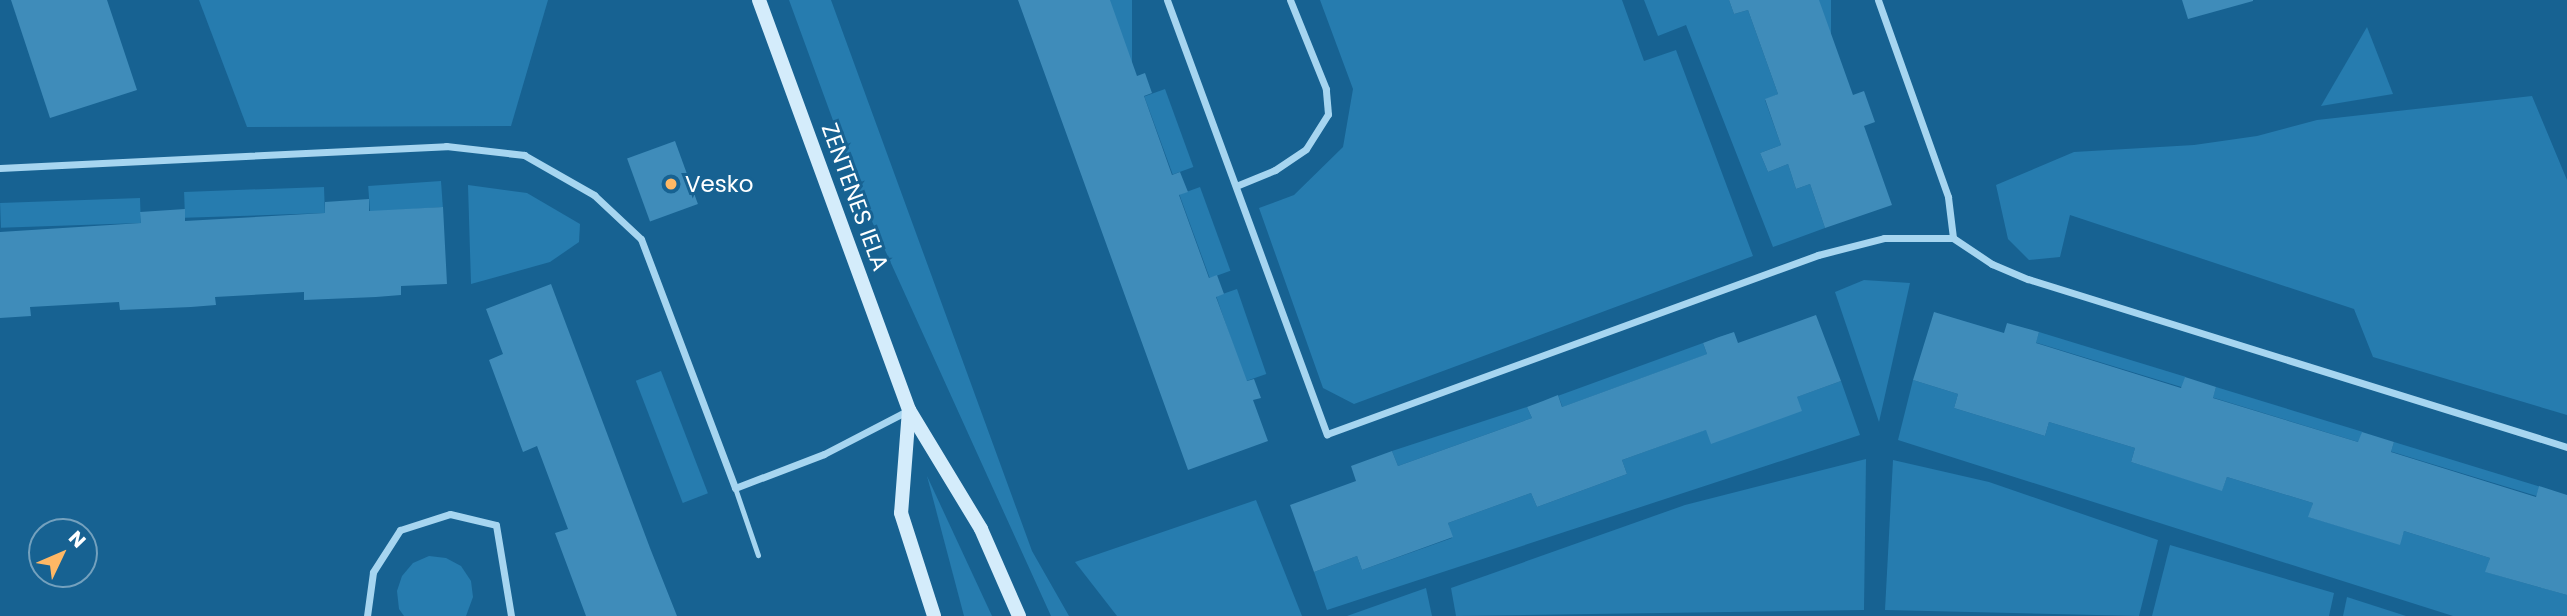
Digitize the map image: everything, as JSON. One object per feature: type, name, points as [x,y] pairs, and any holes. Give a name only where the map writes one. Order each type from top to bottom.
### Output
[{"type":"street","name":"ZENTENES IELA","points":[[759,0],[909,410],[981,529],[1019,616]]},
{"type":"street","points":[[1167,0],[1327,434],[1818,255],[1884,238],[1953,237],[1992,264],[2028,279],[2567,447]]},
{"type":"street","points":[[1236,186],[1275,170],[1306,149],[1328,114],[1326,89],[1290,0]]},
{"type":"street","points":[[1878,0],[1948,197],[1953,237]]},
{"type":"street","points":[[0,168],[446,146],[524,155],[594,195],[641,239],[735,488],[824,454],[909,410]]},
{"type":"street","name":"ZENTENES IELA","points":[[909,410],[901,513],[934,616]]},
{"type":"street","points":[[367,616],[373,572],[400,530],[450,513],[496,525],[511,616]]},
{"type":"lane","points":[[735,488],[758,555]]},
{"type":"shaded area","points":[[199,0],[548,0],[511,126],[247,127]]},
{"type":"shaded area","points":[[789,0],[831,0],[1032,551],[1069,616],[1051,616],[861,197]]},
{"type":"shaded area","points":[[1110,0],[1132,0],[1132,81],[1110,81]]},
{"type":"shaded area","points":[[1320,0],[1622,0],[1644,61],[1676,50],[1753,256],[1354,404],[1323,388],[1259,208],[1294,195],[1343,147],[1353,89]]},
{"type":"shaded area","points":[[1644,0],[1729,0],[1734,14],[1748,10],[1778,94],[1765,100],[1781,145],[1760,153],[1768,172],[1788,164],[1796,189],[1810,184],[1825,228],[1773,247],[1686,25],[1658,36]]},
{"type":"shaded area","points":[[1819,0],[1831,0],[1831,101],[1819,101]]},
{"type":"shaded area","points":[[2367,27],[2393,94],[2321,106]]},
{"type":"shaded area","points":[[1165,89],[1193,167],[1173,175],[1144,97]]},
{"type":"shaded area","points":[[2532,96],[2567,180],[2567,415],[2373,357],[2354,309],[2070,215],[2060,257],[2029,260],[2008,239],[1996,185],[2074,152],[2194,145],[2257,136],[2317,120]]},
{"type":"shaded area","points":[[441,181],[443,207],[370,212],[368,186]]},
{"type":"shaded area","points":[[468,185],[527,193],[580,224],[579,242],[550,262],[471,284]]},
{"type":"shaded area","points":[[324,187],[325,213],[185,218],[184,192]]},
{"type":"shaded area","points":[[1200,187],[1230,271],[1210,278],[1179,195]]},
{"type":"shaded area","points":[[140,198],[141,223],[1,228],[0,203]]},
{"type":"shaded area","points":[[1864,280],[1910,283],[1879,422],[1835,292]]},
{"type":"shaded area","points":[[1237,289],[1266,374],[1245,381],[1216,296]]},
{"type":"shaded area","points":[[2039,332],[2185,377],[2182,387],[2036,343]]},
{"type":"shaded area","points":[[1703,343],[1707,354],[1562,407],[1558,396]]},
{"type":"shaded area","points":[[661,371],[708,493],[683,503],[636,381]]},
{"type":"shaded area","points":[[1913,380],[1958,394],[1954,408],[2045,436],[2049,422],[2135,448],[2131,462],[2222,490],[2227,477],[2313,503],[2309,517],[2399,544],[2404,531],[2490,558],[2486,572],[2567,595],[2567,616],[2453,616],[1898,440]]},
{"type":"shaded area","points":[[1841,381],[1860,435],[1327,610],[1314,572],[1357,556],[1362,570],[1452,538],[1448,523],[1531,493],[1537,507],[1627,474],[1622,460]]},
{"type":"shaded area","points":[[2216,387],[2362,432],[2359,442],[2213,398]]},
{"type":"shaded area","points":[[1527,407],[1532,418],[1398,466],[1392,451]]},
{"type":"shaded area","points":[[2394,442],[2539,486],[2536,496],[2391,452]]},
{"type":"shaded area","points":[[1866,459],[1864,610],[1456,616],[1451,588],[1685,505]]},
{"type":"shaded area","points":[[1893,460],[1989,482],[2158,540],[2139,616],[1885,610]]},
{"type":"shaded area","points":[[927,476],[992,616],[964,616]]},
{"type":"shaded area","points":[[1256,500],[1302,616],[1117,616],[1075,562]]},
{"type":"shaded area","points":[[2170,545],[2334,593],[2329,616],[2152,616]]},
{"type":"shaded area","points":[[429,556],[446,558],[461,566],[471,581],[473,597],[466,616],[404,616],[399,609],[397,591],[402,576],[413,563]]},
{"type":"shaded area","points":[[1426,588],[1432,616],[1347,616]]},
{"type":"shaded area","points":[[2347,597],[2406,616],[2343,616]]},
{"type":"building","points":[[11,0],[107,0],[137,90],[50,118]]},
{"type":"building","points":[[1018,0],[1110,0],[1137,76],[1145,73],[1152,93],[1144,96],[1172,175],[1180,172],[1188,192],[1179,195],[1209,278],[1217,275],[1224,294],[1216,297],[1247,381],[1254,379],[1261,398],[1253,400],[1268,441],[1188,470]]},
{"type":"building","points":[[1729,0],[1819,0],[1853,95],[1864,91],[1875,122],[1864,126],[1892,205],[1825,228],[1810,184],[1796,189],[1788,164],[1768,172],[1760,153],[1781,145],[1765,99],[1778,94],[1748,10],[1734,14]]},
{"type":"building","points":[[2182,0],[2253,0],[2253,1],[2188,19]]},
{"type":"building","points":[[675,141],[698,204],[650,221],[627,158]]},
{"type":"building","points":[[369,199],[369,211],[443,207],[447,284],[401,286],[401,295],[376,297],[304,300],[304,292],[215,297],[216,305],[191,307],[120,310],[119,302],[30,307],[31,316],[0,318],[0,232],[141,223],[140,212],[185,209],[185,221],[325,213],[325,202]]},
{"type":"building","points":[[551,284],[677,616],[586,616],[555,533],[568,529],[537,446],[523,452],[489,360],[503,354],[486,309]]},
{"type":"building","points":[[1934,312],[2004,333],[2007,323],[2039,332],[2036,343],[2181,388],[2185,377],[2216,387],[2213,398],[2358,442],[2362,432],[2394,442],[2391,452],[2536,497],[2539,486],[2567,495],[2567,595],[2485,572],[2490,558],[2404,531],[2400,545],[2308,517],[2313,503],[2227,477],[2222,491],[2131,462],[2135,448],[2049,422],[2045,436],[1954,408],[1958,394],[1913,380]]},
{"type":"building","points":[[1816,315],[1841,381],[1797,397],[1802,411],[1711,444],[1706,430],[1622,460],[1627,474],[1537,507],[1531,493],[1448,523],[1453,537],[1362,570],[1357,556],[1314,572],[1290,505],[1356,481],[1351,466],[1392,451],[1398,466],[1532,418],[1527,407],[1558,395],[1562,407],[1707,354],[1703,343],[1719,337],[1734,332],[1738,343]]},
{"type":"place","name":"Vesko","points":[[671,184]]}]
